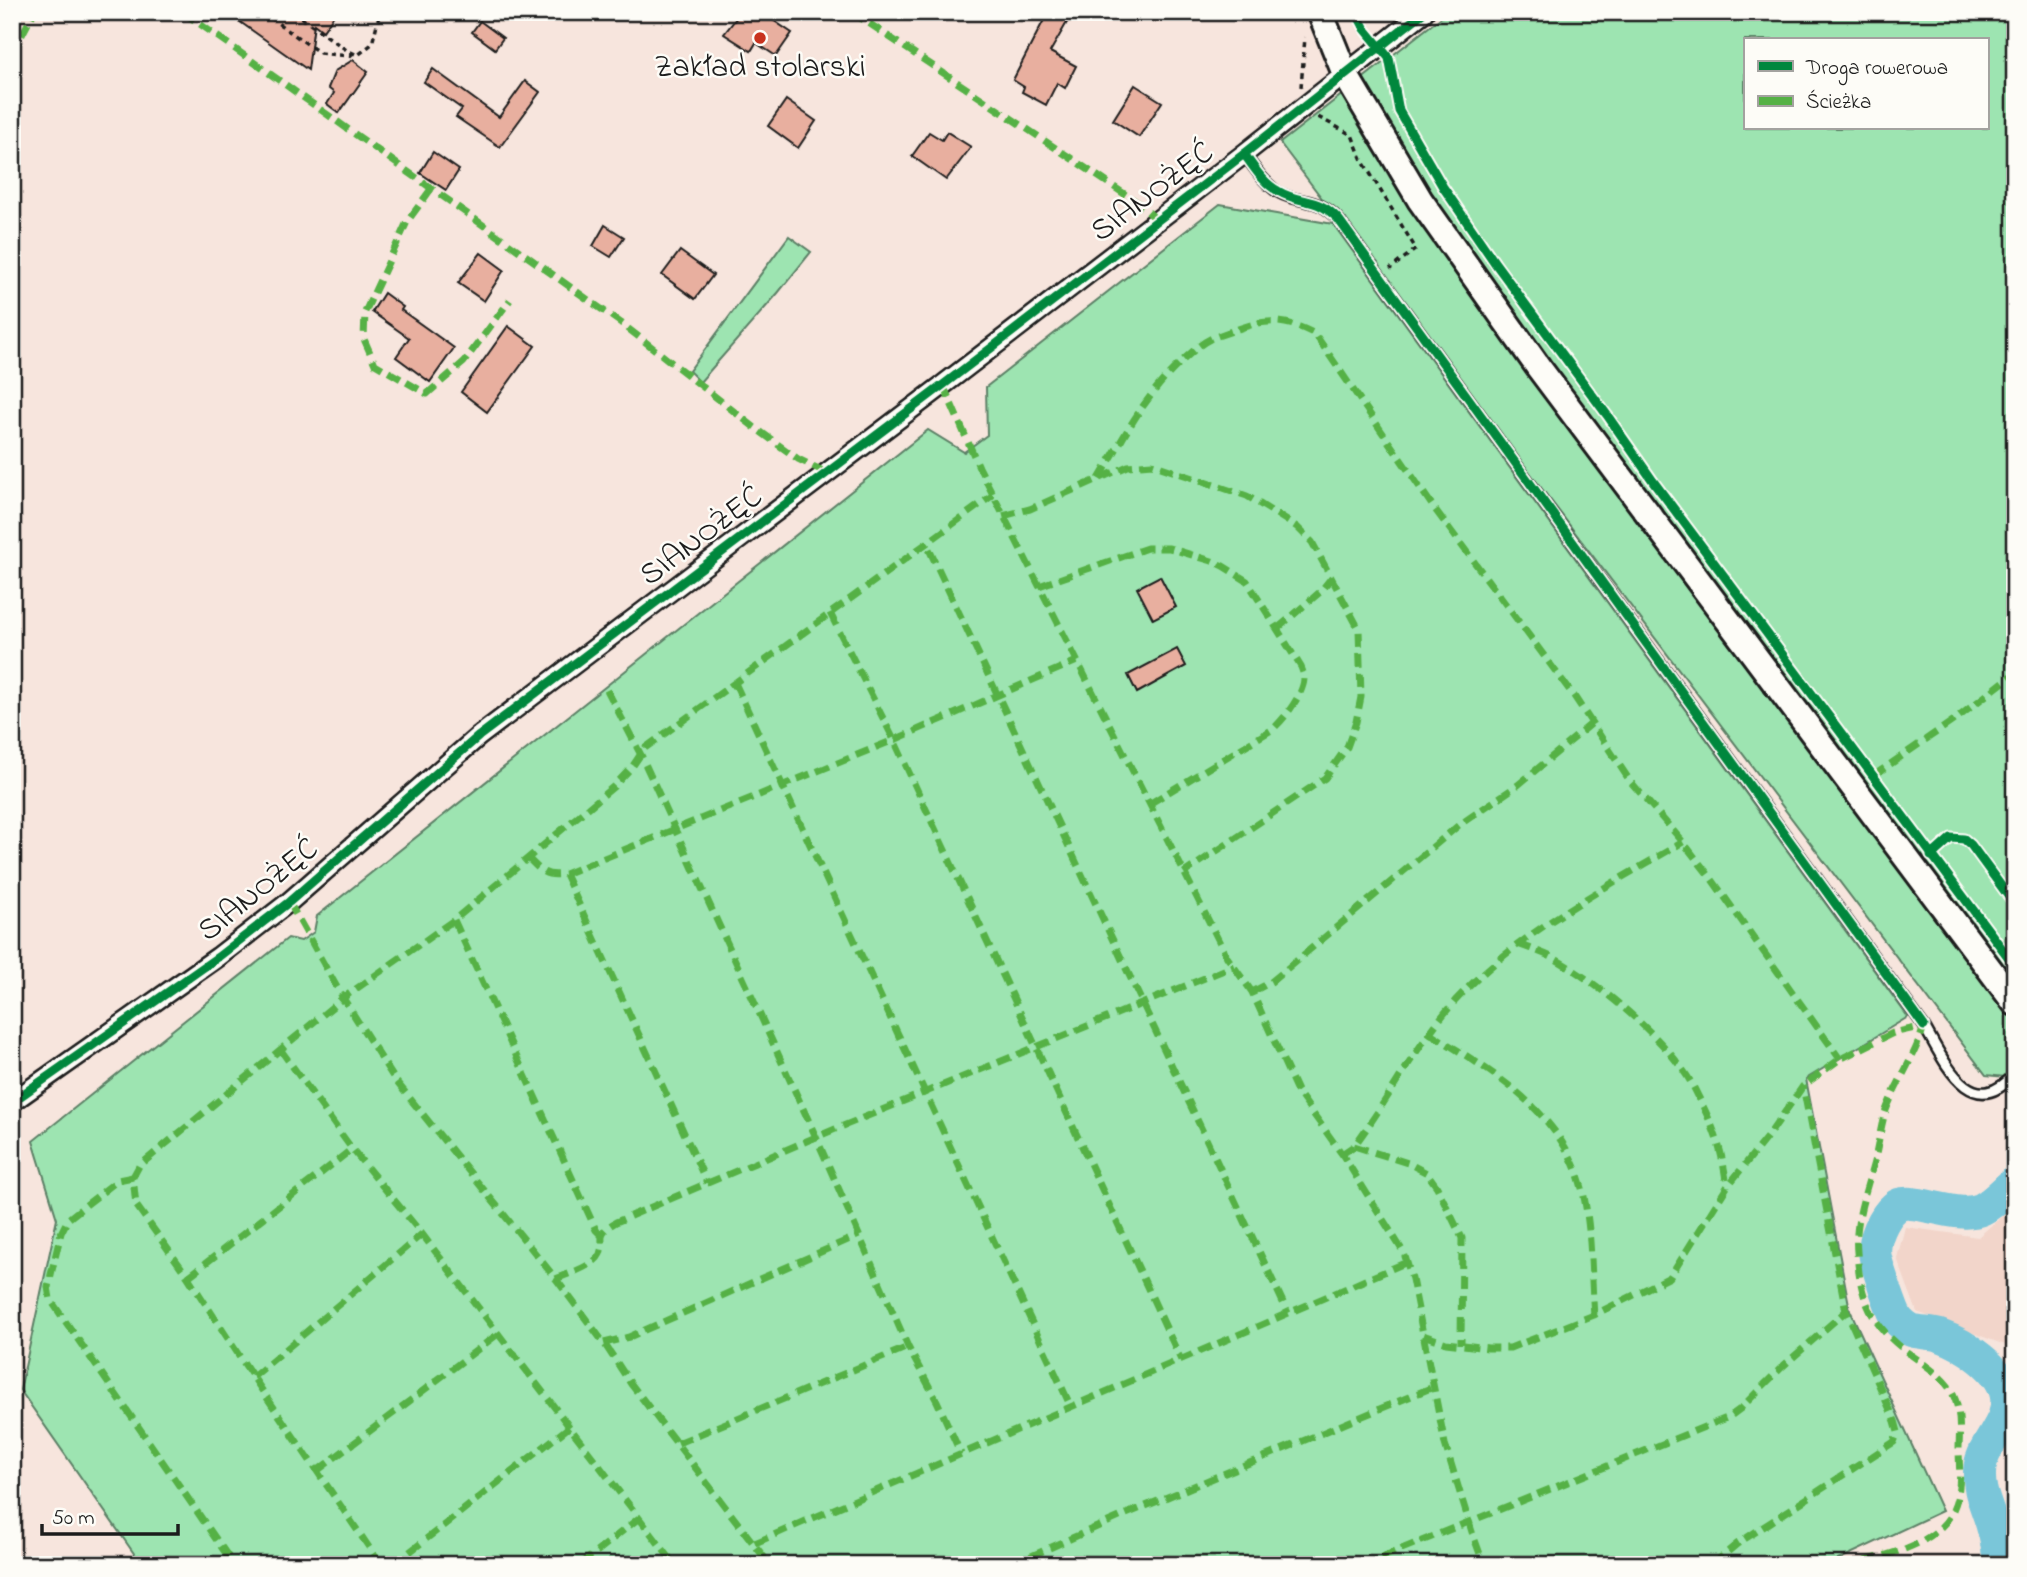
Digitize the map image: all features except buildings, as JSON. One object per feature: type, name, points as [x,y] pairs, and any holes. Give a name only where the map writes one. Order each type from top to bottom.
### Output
[{"type":"main road","points":[[1317,26],[1420,200],[1517,338],[2015,1003]]},
{"type":"street","name":"SIANOŻĘĆ","points":[[12,1102],[218,957],[289,902],[479,736],[943,386],[1424,12]]},
{"type":"lane","points":[[1244,154],[1269,185],[1280,193],[1320,204],[1331,211],[1924,1026],[1958,1081],[1969,1090],[1991,1092],[2015,1074]]},
{"type":"path","points":[[262,12],[320,53],[350,56],[353,53]]},
{"type":"path","points":[[293,12],[358,55],[372,44],[380,12]]},
{"type":"path","points":[[1317,26],[1301,91],[1316,116],[1352,135],[1362,160],[1416,249],[1380,277]]},
{"type":"path","points":[[1352,135],[1376,126]]},
{"type":"shaded area","points":[[2015,1205],[2015,1363],[2005,1345],[1917,1312],[1897,1258],[1905,1227],[1978,1237]]},
{"type":"green space","points":[[1448,12],[2015,12],[2015,1078],[1986,1075],[1280,143]]},
{"type":"green space","points":[[1220,204],[1333,224],[1908,1017],[1806,1079],[1850,1310],[1942,1511],[1827,1565],[142,1565],[20,1390],[57,1219],[33,1141],[288,938],[301,941],[314,932],[317,916],[928,430],[964,452],[987,435],[986,387]]},
{"type":"green space","points":[[789,236],[811,252],[700,382],[689,371]]},
{"type":"waterway","points":[[2000,1565],[1996,1537],[1981,1491],[1979,1476],[1983,1458],[2005,1414],[2007,1404],[2003,1384],[1989,1366],[1960,1345],[1937,1335],[1910,1330],[1900,1323],[1885,1288],[1875,1249],[1883,1223],[1895,1207],[1911,1204],[1971,1212],[1982,1209],[2015,1182]]},
{"type":"marked path","points":[[12,54],[34,12]]},
{"type":"marked path","points":[[183,12],[621,323],[798,459],[827,473]]},
{"type":"marked path","points":[[852,12],[1138,203],[1157,220]]},
{"type":"marked path","points":[[431,189],[407,222],[365,312],[364,339],[375,364],[427,394],[464,362],[510,300]]},
{"type":"marked path","points":[[1099,479],[1136,417],[1157,388],[1182,361],[1204,343],[1249,325],[1268,322],[1295,325],[1315,334],[1434,508],[1574,696],[1630,781],[1711,878],[1840,1059]]},
{"type":"marked path","points":[[943,385],[979,467],[1227,957],[1252,992],[1297,1091],[1342,1154],[1404,1253],[1412,1279],[1445,1444],[1484,1565]]},
{"type":"marked path","points":[[1003,516],[1030,509],[1128,466],[1152,464],[1247,496],[1297,527],[1312,542],[1359,629],[1361,697],[1356,722],[1347,747],[1325,778],[1184,873]]},
{"type":"marked path","points":[[381,1565],[188,1277],[136,1205],[133,1177],[139,1166],[343,998],[454,920],[613,787],[645,748],[993,495]]},
{"type":"marked path","points":[[1039,586],[1147,548],[1169,548],[1212,561],[1247,581],[1301,667],[1304,678],[1301,691],[1288,713],[1273,729],[1149,804]]},
{"type":"marked path","points":[[929,549],[1288,1313]]},
{"type":"marked path","points":[[1277,629],[1320,592],[1332,577]]},
{"type":"marked path","points":[[830,613],[894,740],[1181,1360]]},
{"type":"marked path","points":[[528,858],[544,872],[553,875],[565,874],[894,740],[1077,661]]},
{"type":"marked path","points":[[1873,776],[1957,718],[2015,673]]},
{"type":"marked path","points":[[735,683],[1071,1407]]},
{"type":"marked path","points":[[607,690],[641,755],[816,1137],[908,1347],[961,1454]]},
{"type":"marked path","points":[[1252,992],[1271,982],[1459,825],[1518,785],[1591,724]]},
{"type":"marked path","points":[[1342,1154],[1354,1146],[1441,1018],[1480,976],[1563,913],[1683,842]]},
{"type":"marked path","points":[[565,874],[707,1183]]},
{"type":"marked path","points":[[289,902],[343,998],[395,1080],[556,1279],[631,1384],[770,1565]]},
{"type":"marked path","points":[[454,920],[596,1230],[601,1235]]},
{"type":"marked path","points":[[1518,944],[1552,958],[1591,982],[1627,1010],[1674,1058],[1690,1081],[1709,1119],[1720,1150],[1727,1187]]},
{"type":"marked path","points":[[556,1279],[587,1266],[597,1258],[602,1248],[603,1233],[616,1222],[1234,966]]},
{"type":"marked path","points":[[1423,1335],[1446,1343],[1510,1348],[1594,1315],[1670,1277],[1727,1187],[1803,1086],[1840,1059],[1893,1033],[1924,1026],[1885,1113],[1860,1215],[1858,1268],[1869,1309],[1884,1331],[1894,1342],[1939,1376],[1952,1393],[1959,1423],[1959,1488],[1952,1511],[1943,1525],[1931,1536],[1900,1551],[1850,1565]]},
{"type":"marked path","points":[[1430,1033],[1505,1082],[1547,1122],[1564,1145],[1577,1172],[1585,1202],[1594,1315]]},
{"type":"marked path","points":[[280,1049],[352,1149],[422,1234],[675,1565]]},
{"type":"marked path","points":[[1712,1565],[1737,1544],[1894,1442],[1898,1432],[1846,1311],[1803,1086]]},
{"type":"marked path","points":[[1354,1146],[1408,1163],[1427,1173],[1437,1187],[1462,1238],[1461,1344]]},
{"type":"marked path","points":[[188,1277],[352,1149]]},
{"type":"marked path","points":[[133,1177],[118,1180],[68,1219],[61,1233],[48,1287],[50,1299],[234,1565]]},
{"type":"marked path","points":[[253,1377],[422,1234]]},
{"type":"marked path","points":[[604,1343],[629,1337],[859,1235]]},
{"type":"marked path","points":[[755,1543],[1407,1262]]},
{"type":"marked path","points":[[1362,1565],[1729,1417],[1846,1311]]},
{"type":"marked path","points":[[317,1471],[498,1334]]},
{"type":"marked path","points":[[678,1443],[908,1347]]},
{"type":"marked path","points":[[1011,1565],[1124,1515],[1433,1387]]},
{"type":"marked path","points":[[393,1565],[569,1427]]},
{"type":"marked path","points":[[580,1565],[639,1518]]},
{"type":"cycle path","points":[[1356,12],[1365,29],[1389,58],[1399,111],[1443,187],[1495,263],[1653,481],[2015,966]]},
{"type":"cycle path","points":[[12,1102],[218,957],[289,902],[479,736],[943,385],[1424,12]]},
{"type":"cycle path","points":[[1244,154],[1273,188],[1324,207],[1339,220],[1924,1026]]},
{"type":"cycle path","points":[[1931,856],[1951,838],[1964,839],[2015,905]]},
{"type":"place","name":"Zakład stolarski","points":[[760,38]]}]
